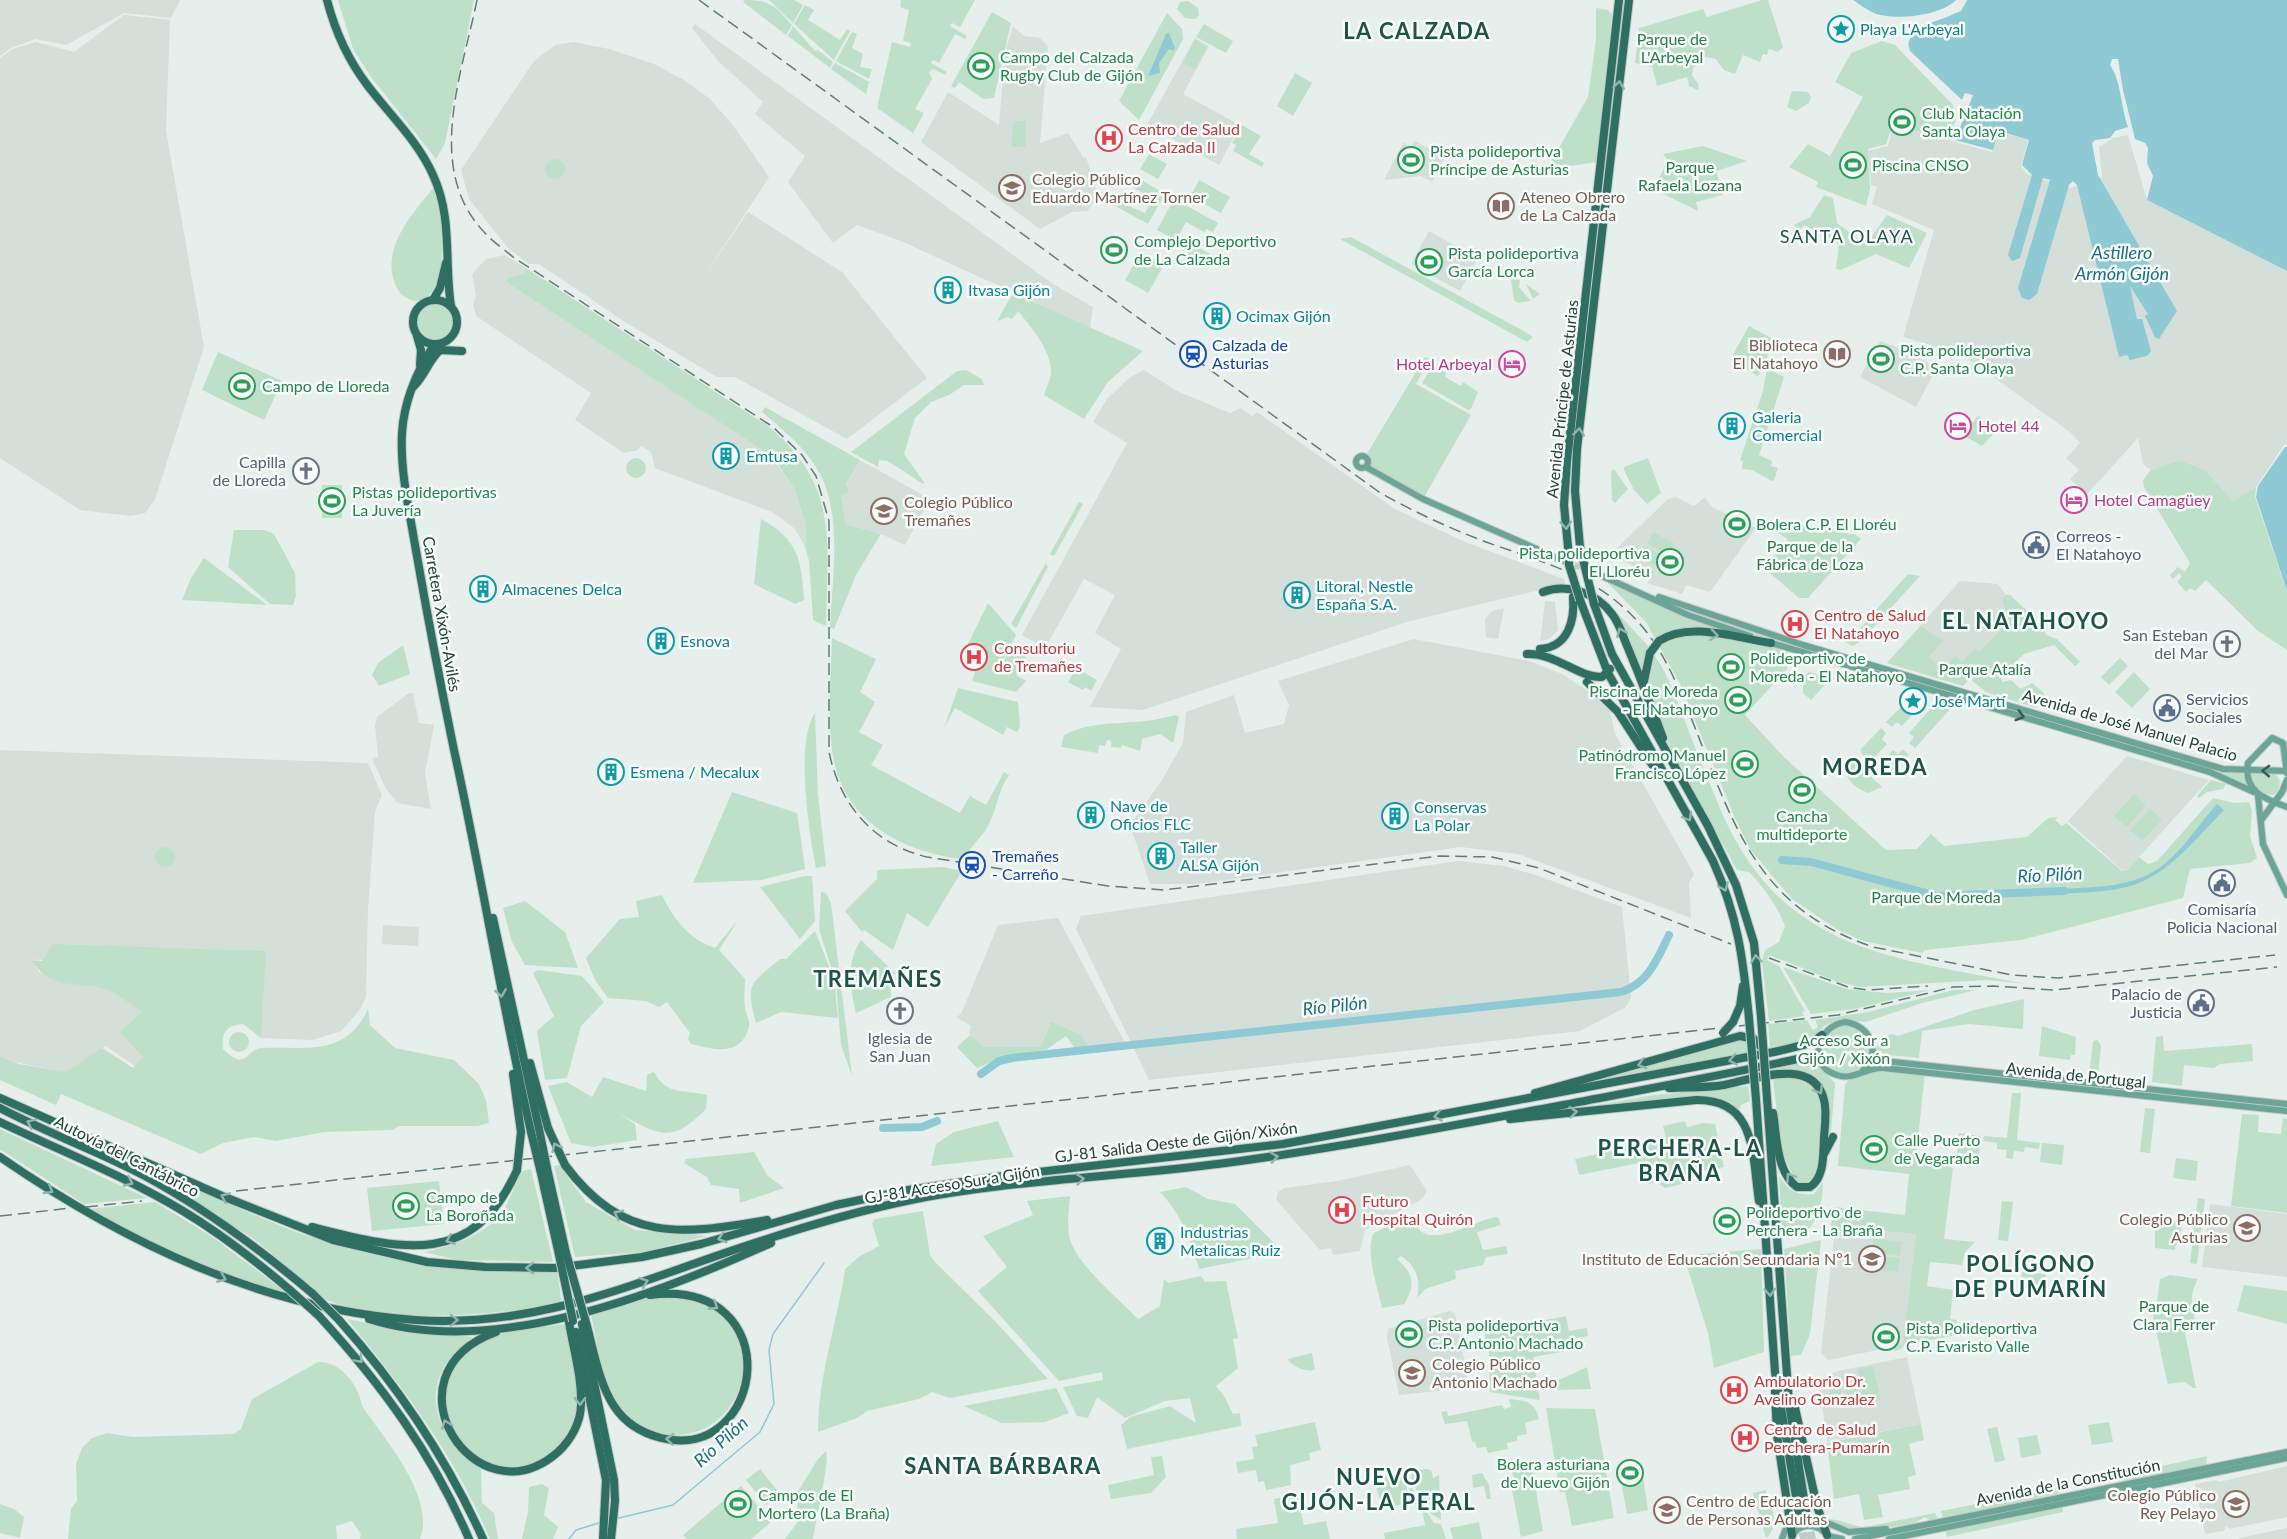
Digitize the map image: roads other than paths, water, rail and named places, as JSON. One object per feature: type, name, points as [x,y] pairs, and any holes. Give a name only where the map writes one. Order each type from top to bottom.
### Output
[{"type":"highway","points":[[327,0],[344,49],[367,85],[412,141],[434,175],[445,211],[449,250],[450,306],[458,321],[457,329],[450,340],[434,345],[424,342],[416,334],[413,321],[416,311],[421,305],[433,300],[440,288],[449,250]]},
{"type":"highway","name":"Avenida Príncipe de Asturias","points":[[1597,237],[1596,218],[1619,0]]},
{"type":"highway","name":"Avenida Príncipe de Asturias","points":[[1601,174],[1604,182],[1599,225],[1597,237],[1567,460],[1564,505],[1568,547],[1567,563],[1576,599],[1608,673],[1726,889],[1734,911],[1744,963],[1749,1018],[1748,1036],[1756,1098],[1775,1371],[1803,1519],[1793,1437],[1754,943],[1744,908],[1723,855],[1612,654],[1594,604],[1580,547],[1575,491],[1577,449],[1597,237],[1608,180],[1629,0]]},
{"type":"highway","points":[[433,300],[450,306]]},
{"type":"highway","name":"Carretera Xixón-Avilés","points":[[416,334],[421,350],[420,366]]},
{"type":"highway","name":"Carretera Xixón-Avilés","points":[[434,345],[420,366],[412,388],[402,433],[406,490],[431,642],[472,832]]},
{"type":"highway","points":[[412,388],[421,379],[430,359],[440,350],[462,351]]},
{"type":"highway","points":[[1543,592],[1560,588],[1579,591],[1605,606],[1617,621],[1671,759]]},
{"type":"highway","points":[[1540,649],[1550,647],[1565,636],[1573,618],[1576,599]]},
{"type":"highway","points":[[1644,686],[1644,671],[1650,653],[1659,641],[1670,635],[1688,632],[1771,644]]},
{"type":"highway","points":[[1527,654],[1560,661],[1592,677],[1602,677],[1608,673],[1613,663],[1612,654]]},
{"type":"highway","points":[[1587,682],[1618,712],[1664,783],[1678,800]]},
{"type":"highway","points":[[472,832],[510,993],[532,1100],[535,1130]]},
{"type":"highway","points":[[279,1220],[376,1242],[411,1247],[444,1243],[469,1232],[489,1216],[507,1192],[517,1170],[521,1132],[507,1025],[472,832]]},
{"type":"highway","points":[[1696,1048],[1723,1033],[1733,1022],[1740,1006],[1744,963]]},
{"type":"highway","points":[[510,993],[548,1128],[565,1165],[583,1189],[609,1209],[648,1227],[681,1232],[709,1230],[818,1210]]},
{"type":"highway","points":[[507,1025],[535,1130],[577,1321],[611,1502],[611,1539]]},
{"type":"highway","points":[[1495,1105],[1774,1052],[1811,1043],[1822,1035]]},
{"type":"highway","points":[[1495,1105],[1696,1048],[1748,1036],[1763,1049]]},
{"type":"highway","points":[[1473,1122],[1807,1057],[1821,1062]]},
{"type":"highway","points":[[1638,1090],[1720,1086],[1767,1075],[1802,1075],[1814,1081],[1824,1098],[1823,1158],[1820,1175],[1815,1184],[1803,1188],[1793,1184],[1783,1165],[1777,1145],[1773,1113],[1767,1100]]},
{"type":"highway","points":[[0,1098],[279,1220],[333,1240],[427,1262],[485,1267],[555,1268],[642,1257],[701,1244],[818,1210]]},
{"type":"highway","points":[[1473,1122],[1696,1100],[1724,1103],[1740,1115],[1746,1129],[1759,1204],[1764,1213]]},
{"type":"highway","name":"GJ-81 Salida Oeste de Gijón/Xixón","points":[[818,1210],[859,1199],[1003,1176],[1283,1144],[1495,1105]]},
{"type":"highway","name":"Autovía del Cantábrico","points":[[0,1108],[143,1175],[203,1209],[270,1257],[313,1294],[384,1371],[427,1431],[462,1493],[483,1539]]},
{"type":"highway","name":"Autovía del Cantábrico","points":[[0,1122],[136,1185],[182,1210],[230,1242],[291,1290],[319,1316],[366,1367],[408,1425],[457,1511],[468,1539]]},
{"type":"highway","name":"GJ-81 Acceso Sur a Gijón","points":[[807,1226],[856,1212],[914,1200],[998,1188],[1219,1164],[1473,1122]]},
{"type":"highway","points":[[1823,1158],[1833,1137]]},
{"type":"highway","points":[[0,1157],[96,1218],[190,1264],[269,1295],[356,1314],[382,1323],[464,1332],[509,1327],[574,1314],[637,1297],[704,1273],[807,1226]]},
{"type":"highway","points":[[356,1314],[420,1320],[458,1320],[508,1316],[558,1308],[609,1295],[807,1226]]},
{"type":"highway","points":[[562,1254],[562,1272],[577,1321],[612,1404],[634,1427],[651,1436],[670,1440],[701,1437],[717,1429],[738,1406],[747,1380],[747,1352],[735,1325],[718,1307],[692,1296],[678,1293],[637,1297]]},
{"type":"highway","points":[[509,1327],[471,1343],[455,1358],[444,1378],[441,1398],[442,1415],[452,1437],[463,1452],[482,1465],[520,1470],[538,1465],[552,1457],[564,1446],[578,1420],[581,1404],[577,1321]]},
{"type":"highway","points":[[1787,1365],[1817,1506],[1828,1537]]},
{"type":"highway","points":[[1775,1371],[1777,1436],[1790,1513],[1791,1537]]},
{"type":"highway","points":[[603,1539],[611,1502]]},
{"type":"main road","points":[[1366,467],[1423,499],[1567,563]]},
{"type":"main road","name":"Avenida de José Manuel Palacio","points":[[1591,571],[1688,615],[1771,644],[2210,772],[2274,803]]},
{"type":"main road","name":"Avenida de José Manuel Palacio","points":[[1624,585],[1803,645],[2223,769],[2287,772]]},
{"type":"main road","points":[[2287,772],[2283,742],[2272,738],[2249,760],[2247,770],[2248,782],[2256,794],[2262,820],[2263,844],[2287,895]]},
{"type":"main road","points":[[2262,820],[2287,780]]},
{"type":"main road","points":[[2274,803],[2287,807]]},
{"type":"main road","points":[[1838,1023],[1852,1023],[1869,1035],[1873,1050],[1870,1062],[1863,1070],[1851,1076],[1838,1076],[1828,1071],[1821,1062],[1819,1044],[1822,1035],[1838,1023]]},
{"type":"main road","name":"Avenida de Portugal","points":[[1873,1050],[1875,1056],[1884,1061],[2287,1104]]},
{"type":"main road","name":"Avenida de Portugal","points":[[1863,1070],[1871,1068],[1902,1070],[2287,1111]]},
{"type":"main road","name":"Avenida de la Constitución","points":[[1855,1539],[2287,1452]]},
{"type":"main road","name":"Avenida de la Constitución","points":[[1889,1539],[2287,1458]]},
{"type":"main road","points":[[1782,1539],[1790,1513]]},
{"type":"main road","points":[[1823,1521],[1849,1532],[1910,1527]]},
{"type":"main road","points":[[1791,1537],[1801,1527],[1808,1525],[1820,1528],[1828,1537],[1842,1539]]},
{"type":"water","points":[[1853,0],[1956,0],[1940,10],[1929,13],[1893,17],[1874,13]]},
{"type":"water","name":"Astillero Armón Gijón","points":[[1967,0],[2287,0],[2287,271],[2147,200],[2153,176],[2147,163],[2148,148],[2145,143],[2135,139],[2118,59],[2112,59],[2110,65],[2119,86],[2128,127],[2115,131],[2110,138],[2095,140],[2092,143],[2098,175],[2177,311],[2159,339],[2155,337],[2145,316],[2148,314],[2130,286],[2137,319],[2142,319],[2151,351],[2147,356],[2130,360],[2127,355],[2119,357],[2077,185],[2073,181],[2069,185],[2037,294],[2029,300],[2022,298],[2018,288],[2050,180],[2043,178],[2020,258],[2012,261],[2008,255],[2032,175],[2022,165],[2029,140],[1999,131],[1993,150],[1955,140],[1973,95],[1965,93],[1962,100],[1910,51],[1908,44],[1914,29],[1951,15],[1958,11]]},
{"type":"water","points":[[1169,33],[1175,48],[1173,51],[1169,49],[1159,63],[1160,73],[1148,76],[1166,34]]},
{"type":"water","points":[[2287,447],[2287,591],[2256,497],[2258,486]]},
{"type":"water","points":[[2217,804],[2224,810],[2193,843],[2170,864],[2144,881],[2112,890],[2055,894],[2055,889],[2121,884],[2146,876],[2158,869],[2182,847]]},
{"type":"waterway","name":"Río Pilón","points":[[1782,860],[1811,862],[1937,896],[2064,891]]},
{"type":"waterway","name":"Río Pilón","points":[[981,1074],[999,1061],[1012,1058],[1621,992],[1639,983],[1651,969],[1669,935]]},
{"type":"waterway","name":"Río Pilón","points":[[883,1128],[922,1127],[937,1121]]},
{"type":"waterway","name":"Río Pilón","points":[[615,1519],[673,1505],[760,1432],[774,1404],[769,1350],[773,1334],[824,1263]]},
{"type":"waterway","name":"Río Pilón","points":[[569,1539],[576,1530],[602,1522]]},
{"type":"tunnel","points":[[1566,562],[1587,570]]},
{"type":"tunnel","points":[[1808,1520],[1812,1539]]},
{"type":"tunnel","points":[[1800,1521],[1804,1539]]},
{"type":"railway","points":[[477,0],[452,121],[452,151],[456,180],[467,208],[485,233],[513,257],[773,427],[802,455],[816,476],[829,521],[829,752],[841,789],[862,820],[875,832],[890,843],[927,857],[1108,886],[1164,890],[1440,856],[1492,857],[1539,868],[1731,944]]},
{"type":"railway","points":[[699,0],[1379,492],[1459,531],[1569,572],[1606,593],[1640,624],[1656,645],[1669,668],[1735,824],[1753,855],[1774,884],[1800,909],[1833,930],[1873,947],[2012,975],[2058,978],[2275,955]]},
{"type":"railway","points":[[1769,958],[1848,987],[1867,990],[1928,986]]},
{"type":"railway","points":[[236,1191],[1838,1015],[1953,987],[1993,986],[2053,990],[2277,967]]},
{"type":"railway","points":[[86,1207],[142,1201]]},
{"type":"railway","points":[[0,1216],[71,1208]]},
{"type":"place","name":"Playa L'Arbeyal","points":[[1841,29]]},
{"type":"place","name":"Campo del Calzada Rugby Club de Gijón","points":[[981,66]]},
{"type":"place","name":"Club Natación Santa Olaya","points":[[1902,122]]},
{"type":"place","name":"Centro de Salud La Calzada II","points":[[1109,138]]},
{"type":"place","name":"Pista polideportiva Príncipe de Asturias","points":[[1411,160]]},
{"type":"place","name":"Piscina CNSO","points":[[1853,165]]},
{"type":"place","name":"Colegio Público Eduardo Martínez Torner","points":[[1012,188]]},
{"type":"place","name":"Ateneo Obrero de La Calzada","points":[[1501,206]]},
{"type":"place","name":"Complejo Deportivo de La Calzada","points":[[1114,250]]},
{"type":"place","name":"Pista polideportiva García Lorca","points":[[1429,262]]},
{"type":"place","name":"Itvasa Gijón","points":[[948,290]]},
{"type":"place","name":"Ocimax Gijón","points":[[1217,316]]},
{"type":"place","name":"Calzada de Asturias","points":[[1193,354]]},
{"type":"place","name":"Biblioteca El Natahoyo","points":[[1837,354]]},
{"type":"place","name":"Pista polideportiva C.P. Santa Olaya","points":[[1881,359]]},
{"type":"place","name":"Hotel Arbeyal","points":[[1512,364]]},
{"type":"place","name":"Campo de Lloreda","points":[[242,386]]},
{"type":"place","name":"Galeria Comercial","points":[[1732,426]]},
{"type":"place","name":"Hotel 44","points":[[1958,426]]},
{"type":"place","name":"Emtusa","points":[[726,456]]},
{"type":"place","name":"Capilla de Lloreda","points":[[306,471]]},
{"type":"place","name":"Hotel Camagüey","points":[[2074,500]]},
{"type":"place","name":"Pistas polideportivas La Juvería","points":[[332,501]]},
{"type":"place","name":"Colegio Público Tremañes","points":[[884,511]]},
{"type":"place","name":"Bolera C.P. El Lloréu","points":[[1737,524]]},
{"type":"place","name":"Correos - El Natahoyo","points":[[2036,545]]},
{"type":"place","name":"Pista polideportiva El Lloréu","points":[[1670,562]]},
{"type":"place","name":"Almacenes Delca","points":[[483,589]]},
{"type":"place","name":"Litoral, Nestle España S.A.","points":[[1297,595]]},
{"type":"place","name":"Centro de Salud El Natahoyo","points":[[1795,624]]},
{"type":"place","name":"Esnova","points":[[661,641]]},
{"type":"place","name":"San Esteban del Mar","points":[[2227,644]]},
{"type":"place","name":"Consultoriu de Tremañes","points":[[974,657]]},
{"type":"place","name":"Polideportivo de Moreda - El Natahoyo","points":[[1731,667]]},
{"type":"place","name":"Piscina de Moreda - El Natahoyo","points":[[1738,700]]},
{"type":"place","name":"José Martí","points":[[1913,701]]},
{"type":"place","name":"Servicios Sociales","points":[[2167,708]]},
{"type":"place","name":"Patinódromo Manuel Francisco López","points":[[1745,764]]},
{"type":"place","name":"Esmena / Mecalux","points":[[611,772]]},
{"type":"place","name":"Cancha multideporte","points":[[1802,790]]},
{"type":"place","name":"Nave de Oficios FLC","points":[[1091,815]]},
{"type":"place","name":"Conservas La Polar","points":[[1395,816]]},
{"type":"place","name":"Taller ALSA Gijón","points":[[1161,856]]},
{"type":"place","name":"Tremañes - Carreño","points":[[972,865]]},
{"type":"place","name":"Comisaría Policia Nacional","points":[[2222,883]]},
{"type":"place","name":"Palacio de Justicia","points":[[2201,1003]]},
{"type":"place","name":"Iglesia de San Juan","points":[[900,1011]]},
{"type":"place","name":"Calle Puerto de Vegarada","points":[[1874,1149]]},
{"type":"place","name":"Campo de La Boroñada","points":[[406,1206]]},
{"type":"place","name":"Futuro Hospital Quirón","points":[[1342,1210]]},
{"type":"place","name":"Polideportivo de Perchera - La Braña","points":[[1727,1221]]},
{"type":"place","name":"Colegio Público Asturias","points":[[2247,1228]]},
{"type":"place","name":"Industrias Metalicas Ruiz","points":[[1160,1241]]},
{"type":"place","name":"Instituto de Educación Secundaria Nº1","points":[[1872,1259]]},
{"type":"place","name":"Pista polideportiva C.P. Antonio Machado","points":[[1409,1334]]},
{"type":"place","name":"Pista Polideportiva C.P. Evaristo Valle","points":[[1886,1337]]},
{"type":"place","name":"Colegio Público Antonio Machado","points":[[1412,1373]]},
{"type":"place","name":"Ambulatorio Dr. Avelino Gonzalez","points":[[1734,1390]]},
{"type":"place","name":"Centro de Salud Perchera-Pumarín","points":[[1745,1438]]},
{"type":"place","name":"Bolera asturiana de Nuevo Gijón","points":[[1630,1473]]},
{"type":"place","name":"Campos de El Mortero (La Braña)","points":[[738,1504]]},
{"type":"place","name":"Colegio Público Rey Pelayo","points":[[2236,1504]]},
{"type":"place","name":"Centro de Educación de Personas Adultas","points":[[1667,1510]]},
{"type":"district","name":"LA CALZADA","points":[[1417,31]]},
{"type":"district","name":"SANTA OLAYA","points":[[1847,237]]},
{"type":"district","name":"EL NATAHOYO","points":[[2026,621]]},
{"type":"district","name":"MOREDA","points":[[1875,767]]},
{"type":"district","name":"TREMAÑES","points":[[878,979]]},
{"type":"district","name":"PERCHERA-LA BRAÑA","points":[[1680,1160]]},
{"type":"district","name":"POLÍGONO DE PUMARÍN","points":[[2031,1276]]},
{"type":"district","name":"SANTA BÁRBARA","points":[[1003,1466]]},
{"type":"district","name":"NUEVO GIJÓN-LA PERAL","points":[[1379,1490]]},
{"type":"park label","name":"Parque de L'Arbeyal","points":[[1672,48]]},
{"type":"park label","name":"Parque Rafaela Lozana","points":[[1690,176]]},
{"type":"park label","name":"Parque de la Fábrica de Loza","points":[[1810,555]]},
{"type":"park label","name":"Parque Atalía","points":[[1985,669]]},
{"type":"park label","name":"Parque de Moreda","points":[[1936,897]]},
{"type":"park label","name":"Acceso Sur a Gijón / Xixón","points":[[1844,1049]]},
{"type":"park label","name":"Parque de Clara Ferrer","points":[[2174,1315]]}]
